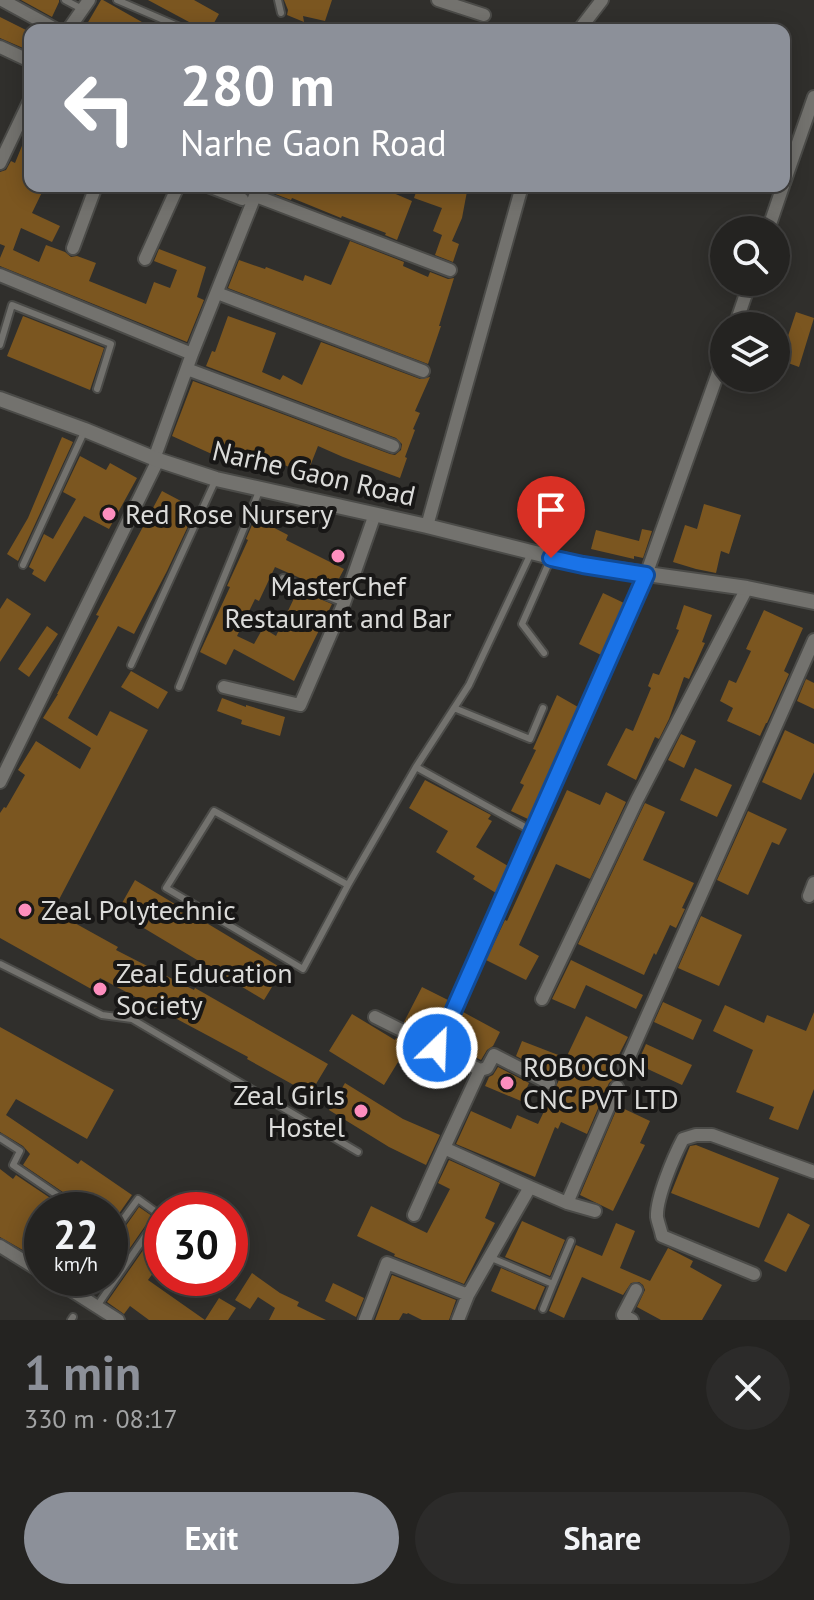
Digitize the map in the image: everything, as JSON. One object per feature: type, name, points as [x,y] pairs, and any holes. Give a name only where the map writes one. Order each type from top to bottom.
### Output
[{"type":"street","points":[[2,0],[46,24]]},
{"type":"street","points":[[438,0],[484,15]]},
{"type":"street","points":[[584,24],[602,0]]},
{"type":"street","points":[[72,24],[85,5]]},
{"type":"street","points":[[0,47],[24,58]]},
{"type":"street","points":[[790,167],[814,97]]},
{"type":"street","points":[[0,163],[24,121]]},
{"type":"street","points":[[73,248],[94,192]]},
{"type":"street","points":[[145,259],[175,192]]},
{"type":"street","points":[[224,192],[242,199]]},
{"type":"street","points":[[0,782],[6,754],[156,459],[192,354],[258,192]]},
{"type":"street","points":[[260,192],[450,270]]},
{"type":"street","points":[[427,526],[520,192]]},
{"type":"street","points":[[773,216],[782,192]]},
{"type":"street","points":[[0,275],[192,354]]},
{"type":"street","points":[[217,293],[423,371]]},
{"type":"street","points":[[187,369],[393,446]]},
{"type":"street","points":[[437,1048],[646,575],[711,392]]},
{"type":"street","name":"Narhe Gaon Road","points":[[0,399],[216,479],[583,565],[747,588],[814,602]]},
{"type":"street","points":[[224,687],[300,705],[344,603],[375,514]]},
{"type":"street","points":[[542,999],[637,800],[747,588]]},
{"type":"street","points":[[625,1066],[814,640]]},
{"type":"street","points":[[809,896],[814,883]]},
{"type":"street","points":[[375,1017],[480,1070],[487,1068],[494,1055],[549,1083]]},
{"type":"street","points":[[414,1215],[480,1070]]},
{"type":"street","points":[[567,1203],[617,1087]]},
{"type":"street","points":[[754,1274],[662,1236],[657,1216],[660,1198],[683,1139],[712,1135],[814,1172]]},
{"type":"street","points":[[444,1148],[567,1203],[595,1211]]},
{"type":"street","points":[[458,1320],[468,1295],[530,1187]]},
{"type":"street","points":[[0,1246],[24,1261]]},
{"type":"street","points":[[365,1320],[387,1263],[468,1295]]},
{"type":"street","points":[[632,1320],[623,1315],[636,1290]]},
{"type":"street","points":[[81,1296],[118,1320]]},
{"type":"lane","points":[[65,0],[85,5]]},
{"type":"lane","points":[[117,0],[173,24]]},
{"type":"lane","points":[[278,0],[281,13]]},
{"type":"lane","points":[[0,345],[12,305],[111,344],[97,389]]},
{"type":"lane","points":[[23,565],[85,430]]},
{"type":"lane","points":[[131,665],[216,479]]},
{"type":"lane","points":[[179,687],[260,489]]},
{"type":"lane","points":[[348,885],[214,811],[166,888],[303,969],[416,767],[469,685],[531,553]]},
{"type":"lane","points":[[544,653],[522,624],[551,558]]},
{"type":"lane","points":[[283,578],[344,603]]},
{"type":"lane","points":[[454,708],[530,739],[543,708]]},
{"type":"lane","points":[[416,767],[534,831]]},
{"type":"lane","points":[[0,964],[102,1015],[132,1019],[358,1152]]},
{"type":"lane","points":[[0,1138],[20,1151],[13,1165],[53,1192]]},
{"type":"lane","points":[[128,1213],[138,1199],[160,1215],[128,1261]]},
{"type":"lane","points":[[543,1309],[571,1241]]},
{"type":"lane","points":[[489,1257],[553,1284]]},
{"type":"lane","points":[[97,1306],[104,1296]]},
{"type":"building","points":[[21,0],[59,0],[59,2],[52,17]]},
{"type":"building","points":[[103,0],[145,24],[87,24]]},
{"type":"building","points":[[148,0],[194,0],[219,14],[213,24],[193,24]]},
{"type":"building","points":[[284,0],[332,0],[325,21],[303,16],[304,22],[287,15]]},
{"type":"building","points":[[0,17],[24,29],[24,48],[0,38]]},
{"type":"building","points":[[24,141],[24,192],[42,192],[32,213],[60,226],[52,242],[21,228],[13,250],[39,262],[46,245],[71,257],[96,263],[89,281],[146,304],[154,282],[170,288],[177,270],[154,261],[159,249],[206,267],[197,297],[204,300],[187,342],[0,266],[5,246],[0,244],[0,172],[6,170],[11,161],[15,163]]},
{"type":"building","points":[[270,192],[391,192],[412,201],[397,240],[342,216]]},
{"type":"building","points":[[416,192],[467,192],[462,218],[452,241],[459,244],[453,262],[435,255],[442,235],[433,231],[442,208],[414,198]]},
{"type":"building","points":[[350,241],[404,262],[403,266],[428,277],[430,272],[448,279],[454,278],[428,364],[228,288],[239,260],[303,281],[305,275],[331,285]]},
{"type":"building","points":[[796,312],[814,318],[799,367],[790,364],[790,330]]},
{"type":"building","points":[[23,316],[104,348],[90,390],[7,356]]},
{"type":"building","points":[[228,316],[276,333],[262,372],[280,380],[283,375],[302,385],[321,342],[420,379],[430,377],[415,411],[420,413],[400,478],[318,446],[307,474],[269,459],[266,465],[218,446],[214,455],[172,436],[193,381],[390,454],[395,455],[401,450],[402,444],[396,438],[206,366],[212,351],[215,352]]},
{"type":"building","points":[[62,437],[73,442],[18,561],[7,554],[28,518]]},
{"type":"building","points":[[80,456],[106,470],[110,463],[137,478],[109,529],[84,516],[45,582],[32,574],[34,570],[29,567],[44,534],[53,539],[76,499],[63,492]]},
{"type":"building","points":[[162,491],[196,509],[134,634],[118,626],[68,718],[97,736],[110,711],[148,730],[53,911],[118,947],[116,950],[195,988],[328,1064],[310,1094],[248,1057],[100,978],[93,990],[0,938],[0,813],[25,775],[18,770],[36,741],[80,769],[91,748],[43,718]]},
{"type":"building","points":[[704,504],[741,515],[729,554],[721,551],[716,573],[673,562],[685,525],[697,529]]},
{"type":"building","points":[[255,518],[288,535],[286,540],[344,569],[332,592],[275,567],[237,636],[254,644],[263,628],[276,636],[298,590],[332,604],[294,681],[234,649],[226,665],[200,652],[230,587],[227,586]]},
{"type":"building","points":[[642,529],[652,531],[643,558],[634,556],[634,559],[591,549],[596,530],[639,541]]},
{"type":"building","points":[[603,593],[624,603],[601,655],[579,644]]},
{"type":"building","points":[[7,598],[31,614],[0,662],[0,609]]},
{"type":"building","points":[[684,605],[712,615],[702,642],[705,643],[689,679],[684,677],[669,719],[659,739],[655,737],[636,780],[607,765],[626,728],[633,731],[651,688],[648,686],[653,673],[659,675],[679,630],[676,629]]},
{"type":"building","points":[[764,610],[803,628],[784,671],[789,674],[760,736],[727,721],[733,708],[720,701],[729,680],[736,683],[751,651],[746,649]]},
{"type":"building","points":[[47,626],[58,634],[29,677],[18,669]]},
{"type":"building","points":[[131,671],[168,692],[158,709],[121,687]]},
{"type":"building","points":[[806,679],[814,683],[814,709],[797,701]]},
{"type":"building","points":[[557,695],[578,707],[528,819],[511,811],[524,785],[520,783]]},
{"type":"building","points":[[222,698],[285,717],[280,736],[241,724],[242,720],[217,711]]},
{"type":"building","points":[[785,730],[814,744],[814,772],[801,800],[762,782]]},
{"type":"building","points":[[681,734],[696,741],[684,768],[668,760]]},
{"type":"building","points":[[695,768],[732,785],[717,817],[680,800]]},
{"type":"building","points":[[425,780],[491,815],[488,819],[492,821],[476,847],[508,866],[496,893],[436,852],[448,831],[409,808]]},
{"type":"building","points":[[567,790],[600,805],[606,792],[626,802],[590,879],[556,864],[519,945],[539,956],[526,980],[486,960]]},
{"type":"building","points":[[645,803],[665,812],[643,860],[694,883],[676,928],[670,925],[644,975],[578,944]]},
{"type":"building","points":[[748,811],[787,829],[779,845],[772,842],[748,895],[717,880]]},
{"type":"building","points":[[135,880],[283,969],[264,1000],[117,912]]},
{"type":"building","points":[[701,916],[742,935],[719,986],[678,968]]},
{"type":"building","points":[[571,960],[643,995],[636,1009],[586,985],[575,1009],[552,999]]},
{"type":"building","points":[[422,987],[448,1000],[430,1035],[404,1022]]},
{"type":"building","points":[[663,1002],[702,1020],[693,1040],[654,1022]]},
{"type":"building","points":[[725,1005],[764,1023],[767,1015],[806,1031],[814,1012],[814,1089],[798,1130],[769,1119],[774,1107],[736,1092],[753,1050],[713,1031]]},
{"type":"building","points":[[463,1012],[500,1032],[481,1060],[471,1055],[477,1044],[454,1032]]},
{"type":"building","points":[[352,1014],[395,1040],[409,1044],[384,1085],[329,1051]]},
{"type":"building","points":[[586,1016],[628,1037],[609,1074],[616,1077],[609,1083],[587,1134],[561,1122],[558,1129],[555,1127],[535,1177],[456,1144],[471,1111],[511,1129],[517,1115],[538,1124],[559,1080],[516,1056],[522,1041],[566,1058]]},
{"type":"building","points":[[0,1027],[114,1090],[87,1139],[16,1099],[6,1115],[78,1164],[81,1160],[128,1192],[63,1192],[23,1165],[30,1154],[0,1132]]},
{"type":"building","points":[[646,1044],[692,1065],[682,1085],[637,1064]]},
{"type":"building","name":"ROBOCON CNC PVT LTD","points":[[498,1067],[529,1083],[521,1101],[485,1086]]},
{"type":"building","points":[[345,1083],[403,1119],[440,1135],[426,1165],[389,1147],[329,1110]]},
{"type":"building","points":[[618,1106],[650,1121],[640,1143],[645,1145],[613,1211],[580,1195]]},
{"type":"building","points":[[696,1145],[779,1178],[759,1228],[671,1193],[690,1146]]},
{"type":"building","points":[[449,1160],[500,1183],[485,1218],[495,1223],[464,1284],[394,1256],[357,1236],[371,1206],[427,1233],[450,1189],[438,1183]]},
{"type":"building","points":[[0,1169],[13,1179],[16,1175],[41,1192],[24,1192],[24,1251],[0,1237]]},
{"type":"building","points":[[139,1207],[144,1210],[144,1228],[128,1251],[128,1223]]},
{"type":"building","points":[[788,1213],[810,1225],[786,1272],[764,1261]]},
{"type":"building","points":[[522,1221],[565,1240],[550,1276],[505,1257]]},
{"type":"building","points":[[616,1223],[635,1231],[620,1268],[650,1281],[668,1248],[693,1261],[690,1267],[722,1285],[702,1320],[661,1320],[637,1307],[645,1290],[639,1282],[631,1283],[623,1295],[582,1277],[564,1318],[549,1311],[576,1245],[602,1256]]},
{"type":"building","points":[[144,1249],[144,1296],[171,1296],[205,1320],[149,1320],[130,1306],[124,1314],[107,1302],[111,1296],[128,1296],[128,1272]]},
{"type":"building","points":[[501,1268],[545,1287],[535,1310],[491,1291]]},
{"type":"building","points":[[252,1273],[299,1302],[297,1306],[326,1320],[269,1320],[275,1308],[258,1297],[250,1309],[235,1300],[238,1296],[248,1296],[248,1279]]},
{"type":"building","points":[[392,1275],[456,1300],[449,1320],[422,1320],[403,1313],[399,1320],[375,1320]]},
{"type":"building","points":[[333,1283],[364,1298],[356,1317],[325,1301]]},
{"type":"building","points":[[219,1298],[236,1308],[228,1320],[205,1320]]},
{"type":"place","name":"Red Rose Nursery","points":[[109,514]]},
{"type":"place","name":"MasterChef Restaurant and Bar","points":[[338,556]]},
{"type":"place","name":"Zeal Polytechnic","points":[[25,910]]},
{"type":"place","name":"Zeal Education Society","points":[[100,989]]},
{"type":"place","name":"ROBOCON CNC PVT LTD","points":[[507,1083]]},
{"type":"place","name":"Zeal Girls Hostel","points":[[361,1111]]},
{"type":"route","points":[[437,1048],[646,575],[551,558]]}]
